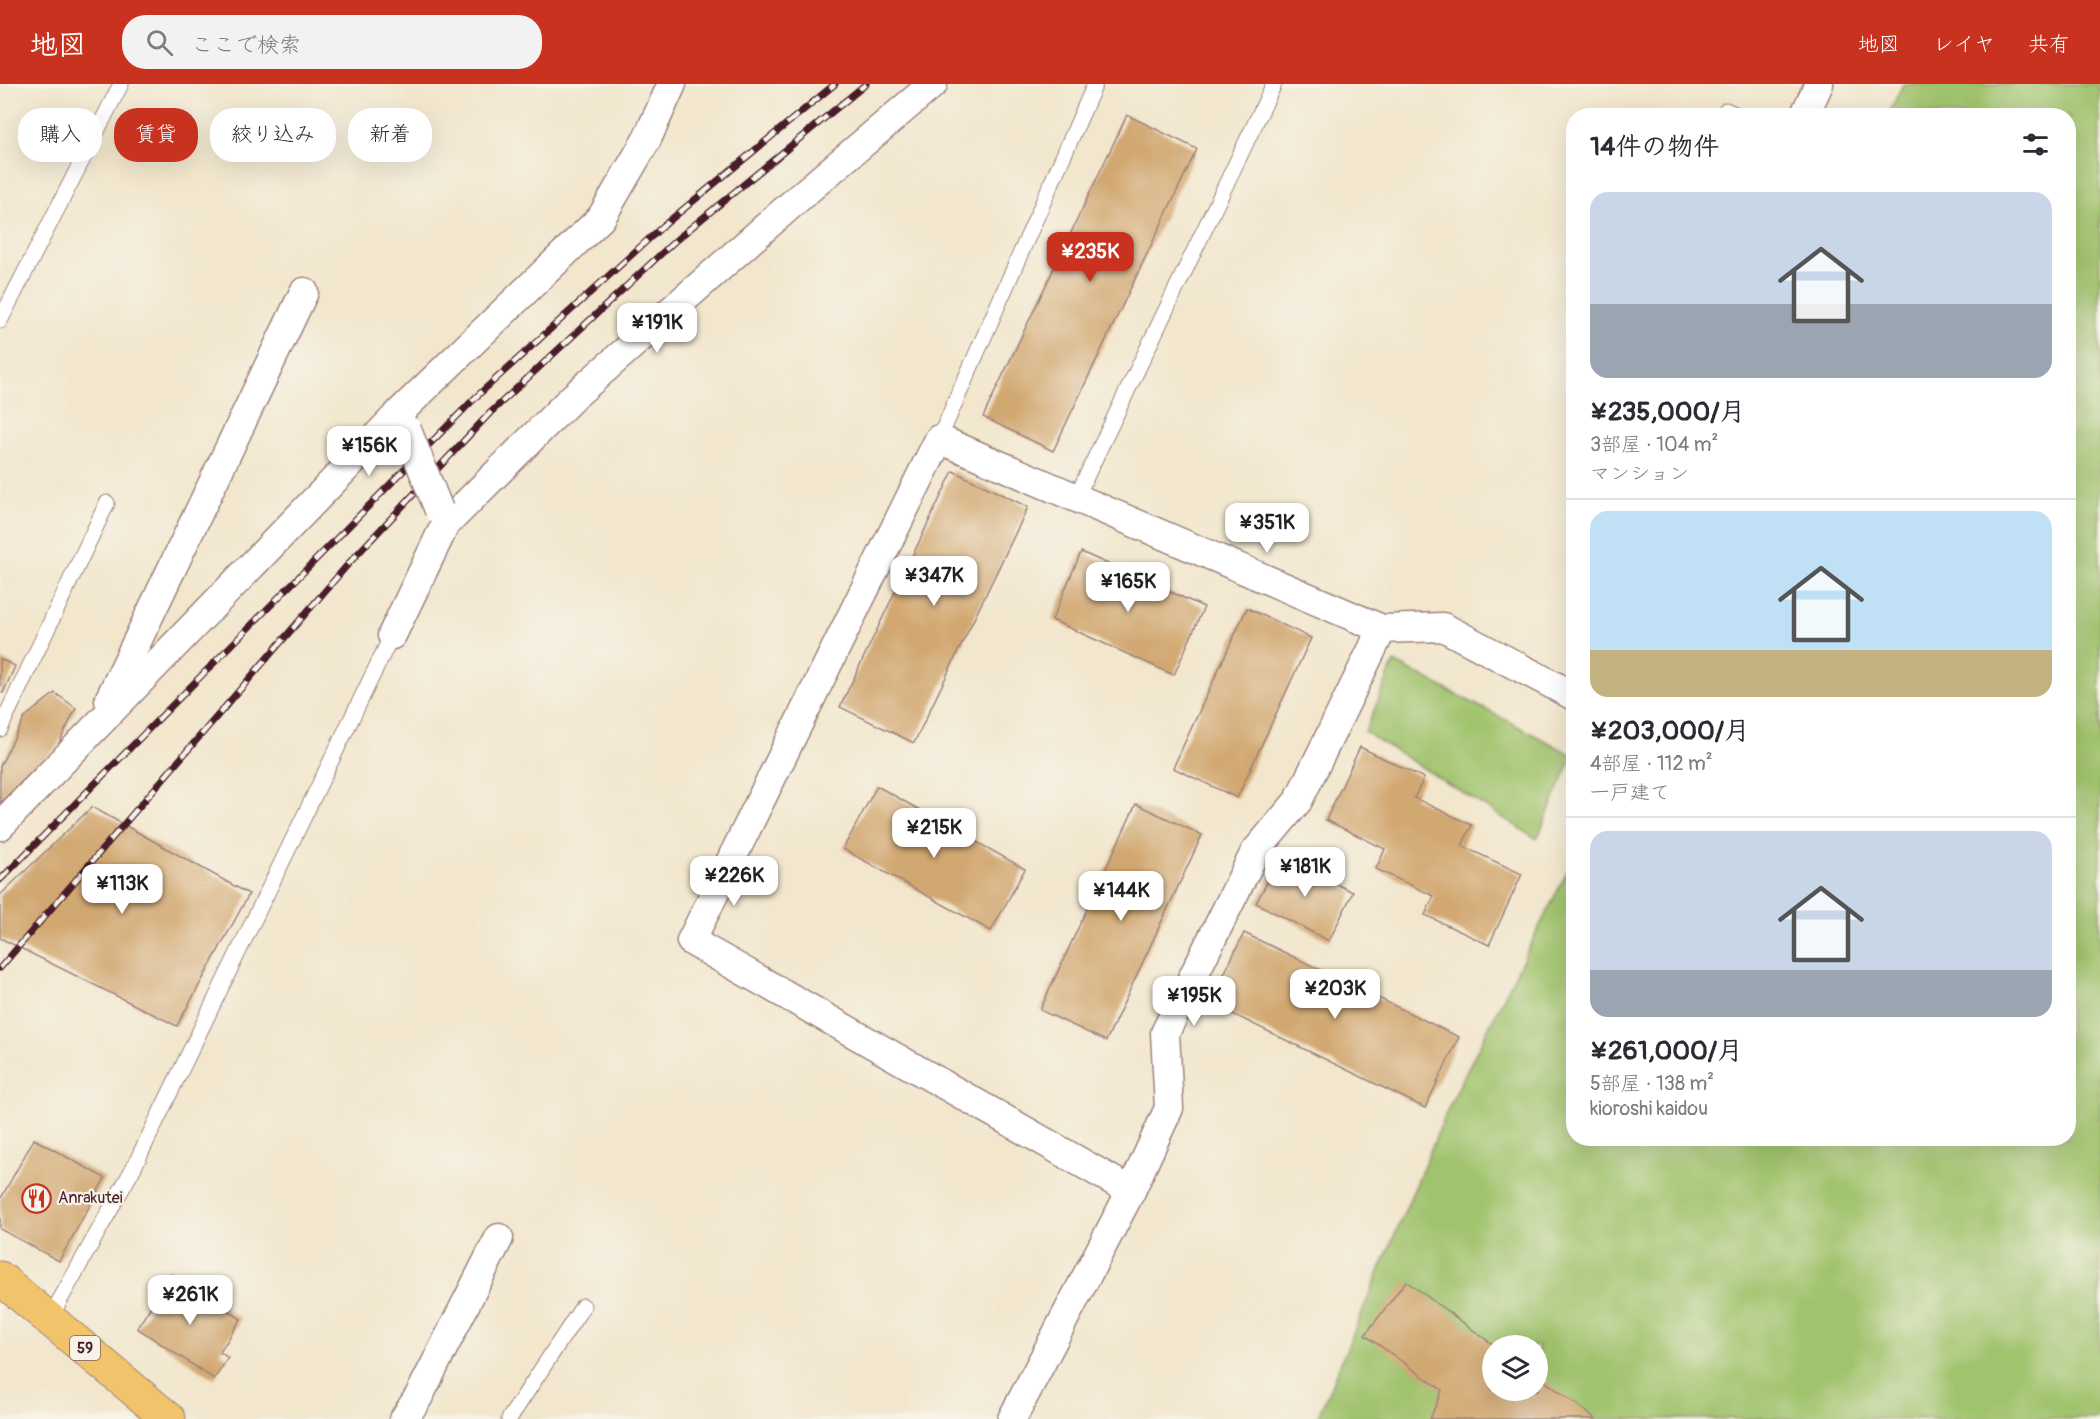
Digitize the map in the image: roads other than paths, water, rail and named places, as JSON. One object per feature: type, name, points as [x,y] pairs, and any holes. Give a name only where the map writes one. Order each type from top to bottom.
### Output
[{"type":"main road","name":"59","points":[[0,1278],[169,1419]]},
{"type":"street","points":[[0,825],[99,721],[403,421],[601,218],[647,139],[672,84]]},
{"type":"street","points":[[392,635],[442,518],[571,399],[802,195],[933,84]]},
{"type":"street","points":[[1808,108],[1819,84]]},
{"type":"street","points":[[99,721],[304,292]]},
{"type":"street","points":[[403,421],[442,518]]},
{"type":"street","points":[[1131,1191],[691,941],[939,439],[1382,629],[1443,627],[1566,692]]},
{"type":"street","points":[[1012,1419],[1131,1191],[1169,1108],[1165,1033],[1255,852],[1298,801],[1382,629]]},
{"type":"street","points":[[404,1419],[419,1396],[499,1238]]},
{"type":"lane","points":[[0,321],[121,84]]},
{"type":"lane","points":[[939,439],[1095,84]]},
{"type":"lane","points":[[1076,498],[1274,84]]},
{"type":"lane","points":[[0,729],[107,503]]},
{"type":"lane","points":[[50,1318],[134,1167],[392,635]]},
{"type":"lane","points":[[508,1419],[583,1306]]},
{"type":"railway","points":[[0,880],[476,397],[663,226],[835,84]]},
{"type":"railway","points":[[0,968],[350,562],[490,413],[676,240],[866,84]]},
{"type":"place","name":"Anrakutei","points":[[37,1198]]}]
